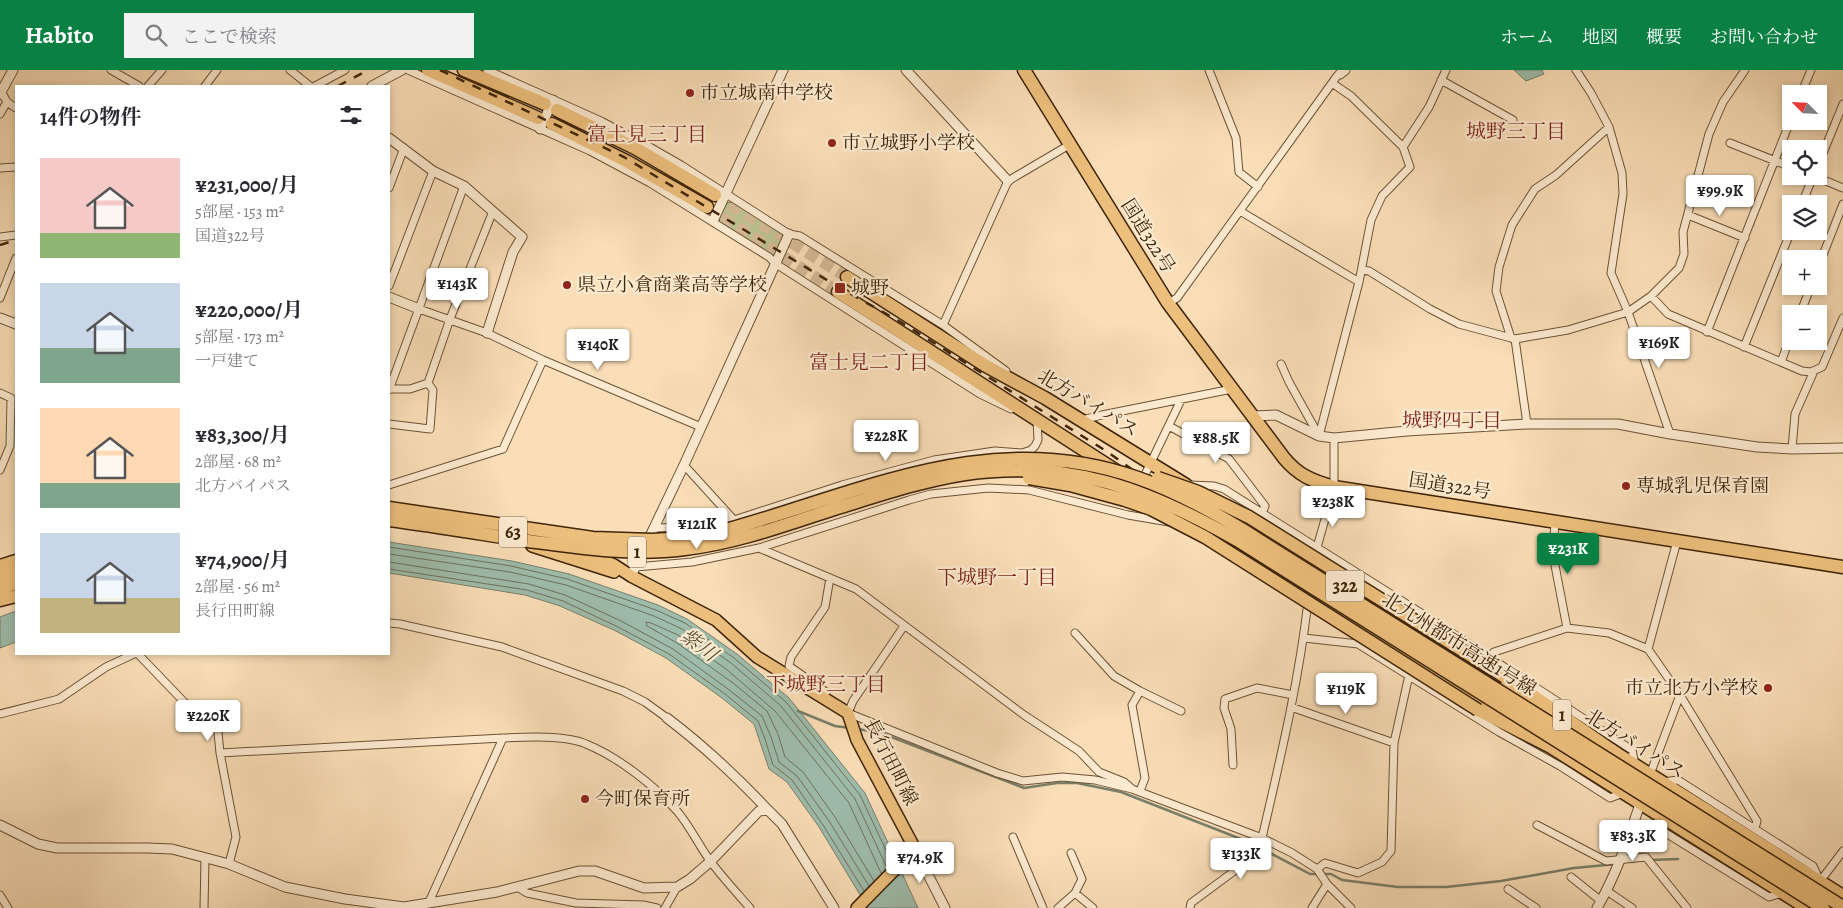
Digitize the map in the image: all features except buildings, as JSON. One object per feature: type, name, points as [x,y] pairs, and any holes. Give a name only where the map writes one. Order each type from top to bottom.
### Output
[{"type":"highway","points":[[428,70],[628,162],[707,207]]},
{"type":"highway","points":[[464,70],[552,104],[720,194]]},
{"type":"highway","name":"国道322号","points":[[1024,70],[1068,145],[1168,303],[1284,458],[1299,474],[1307,479],[1334,487],[1843,567]]},
{"type":"highway","name":"北方バイパス","points":[[847,278],[986,366],[1082,420],[1438,645],[1617,754],[1820,882],[1841,893]]},
{"type":"highway","name":"322","points":[[838,292],[1204,529],[1805,908]]},
{"type":"highway","name":"1","points":[[1023,459],[1055,457],[1116,465],[1170,481],[1206,495],[1276,533],[1505,677],[1617,754]]},
{"type":"highway","name":"北九州都市高速1号線","points":[[390,508],[593,538],[652,540],[685,538],[715,533],[907,474],[967,462],[1023,459],[1073,462],[1112,470],[1165,488],[1218,515],[1843,907]]},
{"type":"highway","name":"北九州都市高速1号線","points":[[390,520],[572,547],[653,552],[685,549],[740,538],[879,495],[965,474],[1023,470],[1062,473],[1109,482],[1162,500],[1244,544],[1822,908]]},
{"type":"highway","points":[[879,495],[965,478],[1002,476],[1029,478],[1070,486],[1125,500],[1151,509],[1205,537],[1478,710],[1547,745]]},
{"type":"highway","points":[[0,566],[15,561]]},
{"type":"highway","points":[[0,576],[15,571]]},
{"type":"highway","points":[[0,588],[15,583]]},
{"type":"highway","points":[[0,600],[15,596]]},
{"type":"main road","name":"長行田町線","points":[[390,508],[428,512],[549,540],[633,572],[716,620],[757,657],[848,713],[857,740],[912,852]]},
{"type":"main road","name":"長行田町線","points":[[390,520],[434,525],[540,548],[602,569],[633,572]]},
{"type":"main road","points":[[0,593],[15,588]]},
{"type":"main road","points":[[856,908],[912,852]]},
{"type":"street","points":[[111,70],[137,85]]},
{"type":"street","points":[[149,85],[162,70]]},
{"type":"street","points":[[206,85],[217,70]]},
{"type":"street","points":[[290,70],[309,85]]},
{"type":"street","points":[[317,85],[345,70]]},
{"type":"street","points":[[374,85],[402,70]]},
{"type":"street","points":[[408,70],[543,123],[713,221],[776,264],[987,398],[1037,420],[1038,440],[1031,450],[1022,453],[995,451],[934,460],[842,485],[734,520],[694,527],[653,528]]},
{"type":"street","points":[[487,70],[552,104],[543,123]]},
{"type":"street","points":[[713,221],[720,194],[783,70]]},
{"type":"street","points":[[906,70],[1008,181]]},
{"type":"street","points":[[1209,70],[1236,138],[1239,172],[1258,187]]},
{"type":"street","points":[[1403,147],[1429,107],[1446,70]]},
{"type":"street","points":[[1576,70],[1609,127],[1622,173],[1623,194],[1611,273],[1628,312],[1670,434]]},
{"type":"street","points":[[1362,270],[1369,271],[1458,324],[1513,338],[1568,330],[1628,312],[1651,296],[1679,268],[1684,254],[1683,232],[1709,134],[1723,102],[1745,70]]},
{"type":"street","points":[[1805,85],[1811,70]]},
{"type":"street","points":[[10,71],[1,93],[7,102],[15,107]]},
{"type":"street","points":[[1168,303],[1177,298],[1332,83],[1342,72]]},
{"type":"street","points":[[1441,80],[1514,120]]},
{"type":"street","points":[[1319,436],[1362,270],[1371,220],[1382,196],[1410,167],[1403,147],[1351,96],[1332,83]]},
{"type":"street","points":[[0,114],[7,102]]},
{"type":"street","points":[[1827,143],[1843,104]]},
{"type":"street","points":[[1527,424],[1513,338],[1496,291],[1499,267],[1512,225],[1535,189],[1556,175],[1609,127]]},
{"type":"street","points":[[1706,332],[1787,130]]},
{"type":"street","points":[[390,139],[433,171],[464,186],[522,237],[513,252],[487,333]]},
{"type":"street","points":[[1730,143],[1782,164]]},
{"type":"street","points":[[943,325],[1008,181],[1068,145]]},
{"type":"street","points":[[390,185],[404,148]]},
{"type":"street","points":[[0,168],[15,167]]},
{"type":"street","points":[[390,283],[433,171]]},
{"type":"street","points":[[1827,181],[1843,188]]},
{"type":"street","points":[[390,387],[464,186]]},
{"type":"street","points":[[720,194],[789,234],[800,236],[943,325],[1045,398]]},
{"type":"street","points":[[1825,250],[1843,204]]},
{"type":"street","points":[[390,424],[430,429],[432,390],[428,383],[450,320],[494,211]]},
{"type":"street","points":[[1240,211],[1359,282]]},
{"type":"street","points":[[1688,216],[1745,238]]},
{"type":"street","points":[[633,572],[789,234]]},
{"type":"street","points":[[0,237],[15,235]]},
{"type":"street","points":[[1744,347],[1787,240]]},
{"type":"street","points":[[0,298],[15,260]]},
{"type":"street","points":[[1651,296],[1668,314],[1706,332],[1802,370],[1814,371],[1822,367],[1843,318]]},
{"type":"street","points":[[390,297],[487,333],[543,360],[701,427]]},
{"type":"street","points":[[0,318],[15,324]]},
{"type":"street","points":[[1781,362],[1785,350]]},
{"type":"street","points":[[390,486],[503,449],[543,360]]},
{"type":"street","points":[[1281,364],[1319,436]]},
{"type":"street","points":[[1792,448],[1794,414],[1814,371]]},
{"type":"street","points":[[390,390],[410,389],[428,383]]},
{"type":"street","points":[[1082,420],[1232,389]]},
{"type":"street","points":[[0,392],[11,398],[11,439],[0,470]]},
{"type":"street","points":[[1128,515],[1150,463],[1170,426],[1181,400]]},
{"type":"street","points":[[1252,416],[1276,415],[1319,436],[1334,438],[1407,431],[1527,424],[1618,424],[1757,447],[1843,448]]},
{"type":"street","points":[[1170,426],[1229,459],[1265,506],[1262,513]]},
{"type":"street","points":[[1190,908],[1190,903],[1237,870],[1253,854],[1262,838],[1304,638],[1316,548],[1334,487],[1334,438]]},
{"type":"street","points":[[0,448],[8,450]]},
{"type":"street","points":[[684,465],[734,520]]},
{"type":"street","points":[[1186,485],[1219,487],[1262,513],[1632,750],[1635,766]]},
{"type":"street","points":[[633,572],[760,548],[908,500],[931,494],[970,489],[1029,490],[1128,515],[1204,529]]},
{"type":"street","points":[[1556,522],[1553,555],[1567,628]]},
{"type":"street","points":[[1648,649],[1678,541]]},
{"type":"street","points":[[760,548],[856,589],[1024,715],[1079,751],[1098,772],[1124,782],[1136,790]]},
{"type":"street","points":[[822,698],[826,692],[789,666],[791,656],[825,607],[830,578]]},
{"type":"street","points":[[390,623],[502,647],[645,702],[697,741],[734,774],[782,824],[834,908]]},
{"type":"street","points":[[904,626],[853,701],[848,713],[997,773],[1023,780],[1062,777],[1095,780],[1136,790],[1262,838],[1292,853],[1317,869],[1327,884],[1351,908]]},
{"type":"street","points":[[1489,657],[1494,652],[1567,628],[1609,633],[1648,649],[1680,695],[1757,821],[1755,828]]},
{"type":"street","points":[[1075,633],[1114,676],[1182,711]]},
{"type":"street","points":[[1304,638],[1358,644],[1499,732],[1560,766],[1610,798],[1623,793]]},
{"type":"street","points":[[0,714],[59,699],[106,667],[134,655]]},
{"type":"street","points":[[137,655],[187,704],[210,708],[216,712],[220,753],[236,837],[229,864]]},
{"type":"street","points":[[1317,869],[1325,863],[1358,873],[1382,862],[1391,851],[1394,743],[1408,675]]},
{"type":"street","points":[[1233,764],[1230,730],[1224,708],[1225,699],[1257,688],[1293,695]]},
{"type":"street","points":[[1136,790],[1145,778],[1132,705],[1140,691]]},
{"type":"street","points":[[1570,877],[1599,904],[1622,859],[1650,775],[1680,695]]},
{"type":"street","points":[[1291,707],[1394,743]]},
{"type":"street","points":[[220,753],[530,737],[566,739],[585,743],[648,782],[678,812],[710,861],[750,908]]},
{"type":"street","points":[[429,902],[503,738]]},
{"type":"street","points":[[1661,782],[1678,780],[1755,828],[1813,866],[1820,882]]},
{"type":"street","points":[[665,908],[677,887],[690,879],[710,861],[759,811],[768,810]]},
{"type":"street","points":[[1537,825],[1606,861],[1646,857],[1687,908]]},
{"type":"street","points":[[0,826],[38,844],[57,848],[172,849],[229,864],[285,887],[345,899],[404,907],[498,892],[579,871],[595,871],[644,888],[677,887]]},
{"type":"street","points":[[1013,837],[1043,908]]},
{"type":"street","points":[[1805,908],[1820,882],[1843,851]]},
{"type":"street","points":[[912,852],[945,908]]},
{"type":"street","points":[[1058,908],[1075,893],[1082,879],[1071,854]]},
{"type":"street","points":[[204,908],[205,858]]},
{"type":"street","points":[[1312,908],[1327,884]]},
{"type":"street","points":[[517,887],[527,893],[576,903],[643,905],[657,908]]},
{"type":"street","points":[[1508,889],[1536,908]]},
{"type":"street","points":[[1607,891],[1632,908]]},
{"type":"street","points":[[1075,893],[1093,908]]},
{"type":"street","points":[[0,895],[8,908]]},
{"type":"green space","points":[[729,202],[735,203],[781,232],[782,238],[774,254],[770,255],[720,223],[721,211]]},
{"type":"water","points":[[1514,70],[1542,70],[1544,74],[1526,81]]},
{"type":"water","name":"紫川","points":[[390,542],[512,561],[569,574],[658,605],[687,619],[737,654],[789,698],[865,793],[918,908],[868,908],[819,827],[787,782],[769,769],[754,724],[722,698],[666,658],[616,631],[560,606],[525,595],[390,573]]},
{"type":"water","points":[[15,611],[15,642],[0,648],[0,617]]},
{"type":"waterway","points":[[798,711],[835,726],[850,728]]},
{"type":"waterway","points":[[858,729],[881,733],[1024,788],[1057,783],[1077,783],[1121,792],[1251,843],[1310,874],[1331,874],[1342,880],[1398,887],[1446,887],[1501,881],[1574,868],[1617,864]]},
{"type":"waterway","points":[[1649,860],[1678,859]]},
{"type":"tunnel","points":[[715,195],[847,277]]},
{"type":"tunnel","points":[[707,207],[838,292]]},
{"type":"railway","points":[[340,85],[368,70]]},
{"type":"railway","points":[[440,70],[624,157],[840,288],[899,321],[1106,451],[1150,482],[1530,730],[1817,908]]},
{"type":"railway","points":[[0,245],[15,240]]},
{"type":"place","name":"市立城南中学校","points":[[690,93]]},
{"type":"place","name":"市立城野小学校","points":[[832,143]]},
{"type":"place","name":"県立小倉商業高等学校","points":[[567,285]]},
{"type":"place","name":"城野","points":[[840,288]]},
{"type":"place","name":"専城乳児保育園","points":[[1626,486]]},
{"type":"place","name":"市立北方小学校","points":[[1768,688]]},
{"type":"place","name":"今町保育所","points":[[585,799]]},
{"type":"district","name":"城野三丁目","points":[[1516,131]]},
{"type":"district","name":"富士見三丁目","points":[[647,134]]},
{"type":"district","name":"富士見二丁目","points":[[869,362]]},
{"type":"district","name":"城野四丁目","points":[[1452,420]]},
{"type":"district","name":"下城野一丁目","points":[[997,577]]},
{"type":"district","name":"下城野三丁目","points":[[826,684]]}]
